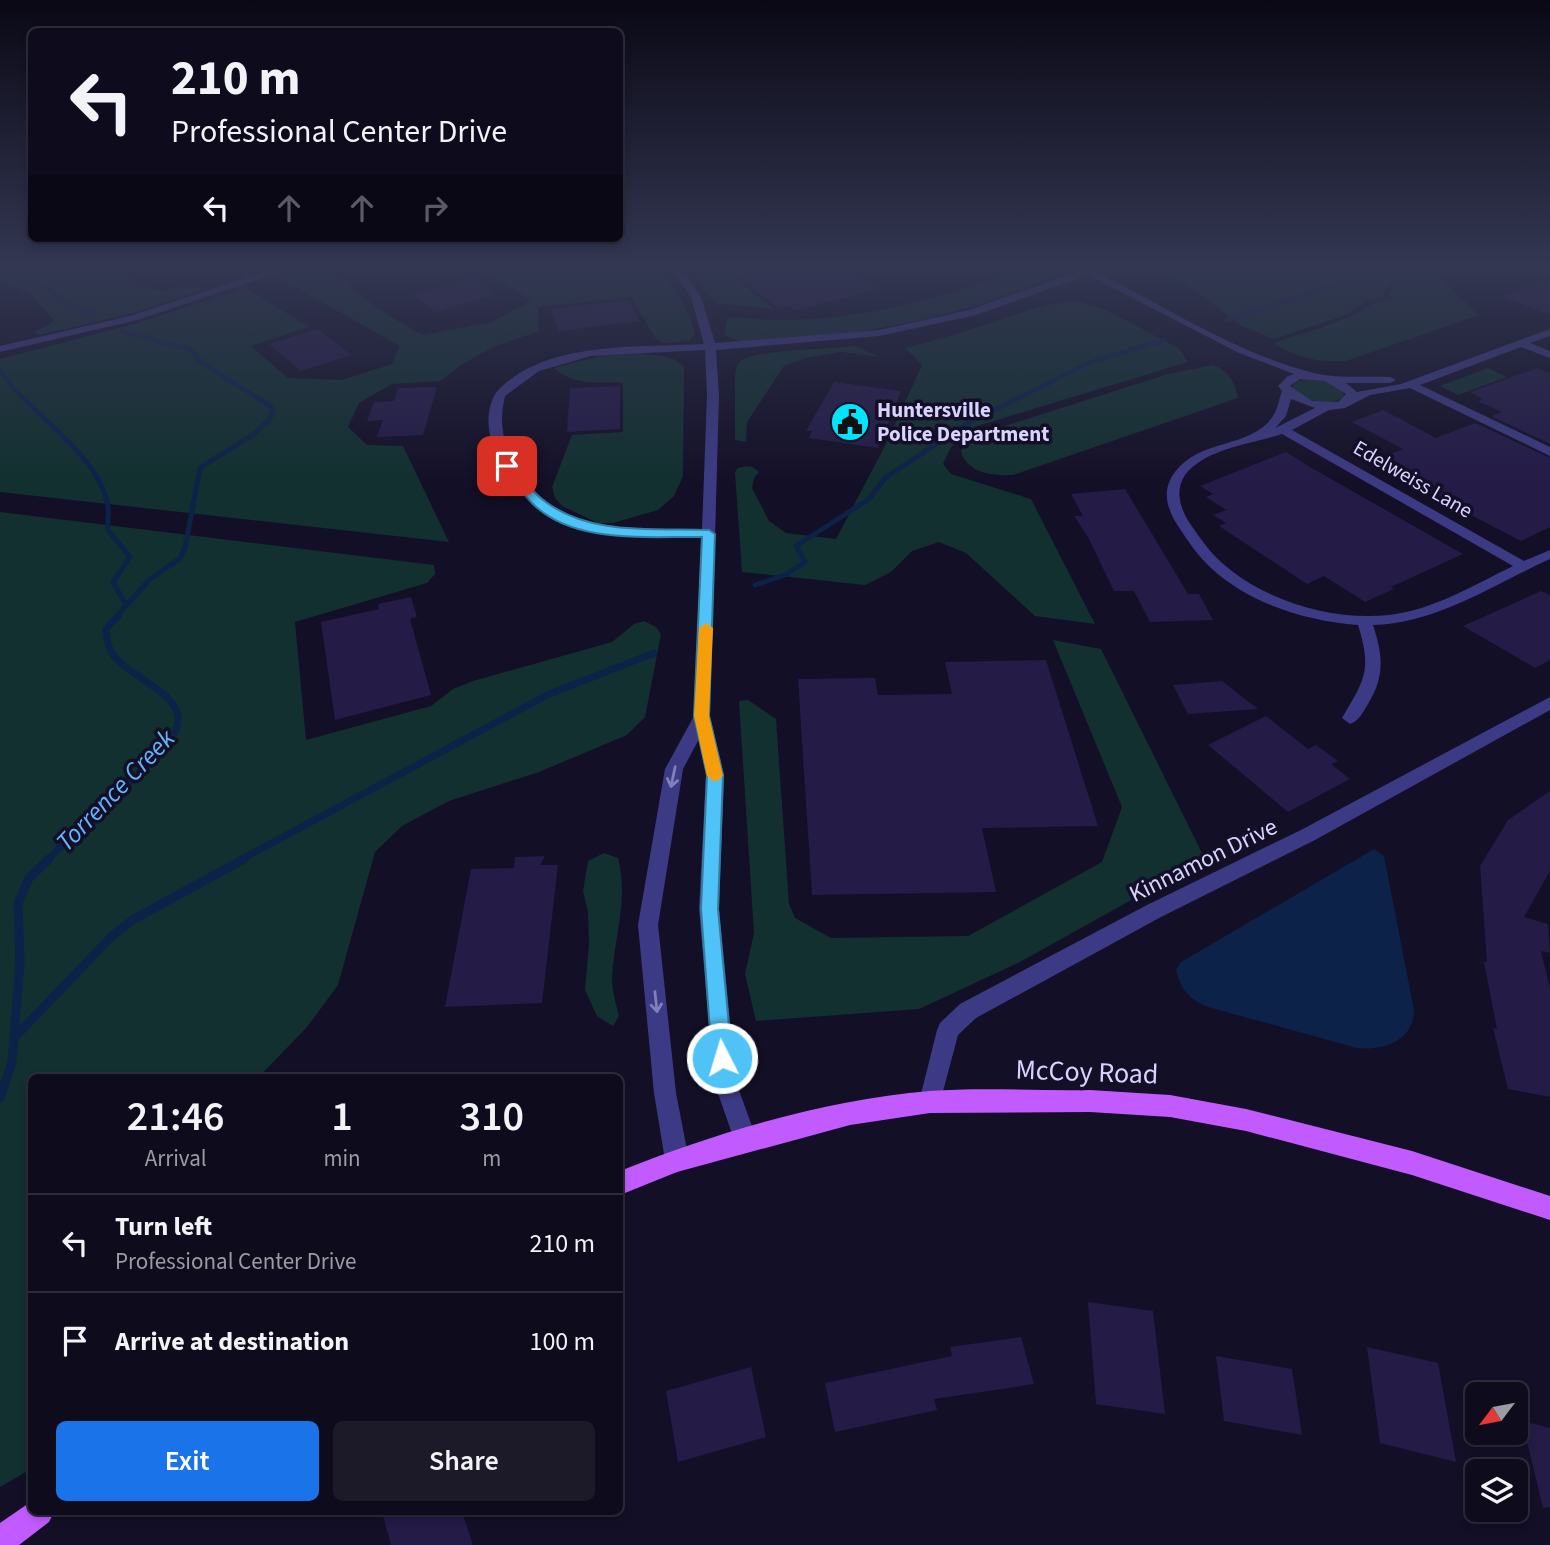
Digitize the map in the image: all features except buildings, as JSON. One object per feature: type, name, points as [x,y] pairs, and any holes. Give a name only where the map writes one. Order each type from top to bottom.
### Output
[{"type":"main road","name":"McCoy Road","points":[[623,1182],[677,1160],[850,1114],[930,1102],[1090,1101],[1170,1106],[1246,1120],[1354,1146],[1550,1208]]},
{"type":"main road","points":[[0,1541],[36,1515]]},
{"type":"street","points":[[0,349],[44,339]]},
{"type":"street","points":[[710,339],[709,534],[702,716],[715,775],[709,909],[724,1082],[745,1140]]},
{"type":"street","points":[[709,534],[617,531],[587,527],[560,518],[536,501],[512,474],[493,430],[500,395],[535,369],[590,354],[833,339]]},
{"type":"street","points":[[1220,339],[1243,351],[1310,376],[1327,379],[1393,380],[1424,377]]},
{"type":"street","points":[[1243,351],[1299,400],[1328,406],[1342,405],[1352,398],[1410,384],[1529,339]]},
{"type":"street","points":[[1521,342],[1550,355]]},
{"type":"street","points":[[1258,437],[1280,416],[1286,389],[1292,378],[1310,376]]},
{"type":"street","points":[[1327,379],[1348,388],[1352,398]]},
{"type":"street","points":[[1410,384],[1550,452]]},
{"type":"street","points":[[1328,406],[1282,429],[1203,456],[1188,465],[1173,487],[1172,500],[1176,514],[1217,566],[1252,591],[1297,609],[1364,621],[1415,615],[1550,554]]},
{"type":"street","name":"Edelweiss Lane","points":[[1282,429],[1523,566]]},
{"type":"street","points":[[1350,718],[1375,678],[1375,656],[1364,621]]},
{"type":"street","name":"Kinnamon Drive","points":[[930,1102],[948,1030],[968,1011],[1154,911],[1308,835],[1550,703]]},
{"type":"street","points":[[677,1160],[665,1093],[648,925],[674,769],[702,716]]},
{"type":"green space","points":[[77,339],[272,339],[251,346],[288,378],[341,380],[392,364],[400,346],[388,339],[516,339],[493,347],[461,365],[440,381],[392,384],[359,403],[348,427],[367,445],[403,446],[449,542],[0,492],[0,359]]},
{"type":"green space","points":[[656,339],[691,339],[689,341],[664,343]]},
{"type":"green space","points":[[938,339],[1161,339],[1180,349],[1188,362],[977,426],[951,447],[943,464],[951,474],[1031,499],[1095,624],[1035,616],[966,553],[939,542],[912,551],[891,572],[865,585],[742,572],[735,472],[738,468],[749,467],[759,472],[754,478],[752,488],[769,521],[786,533],[836,539],[888,440],[922,365],[905,348]]},
{"type":"green space","points":[[1285,339],[1409,339],[1346,361],[1310,359],[1276,345],[1275,342]]},
{"type":"green space","points":[[855,346],[880,357],[841,352],[806,358],[784,366],[747,422],[746,442],[735,440],[735,375],[740,361],[763,354]]},
{"type":"green space","points":[[632,354],[667,357],[684,367],[683,476],[674,496],[658,510],[613,523],[598,523],[562,506],[555,498],[552,487],[572,435],[623,432],[623,383],[578,380],[554,368],[600,356]]},
{"type":"green space","points":[[1213,365],[1223,370],[1230,378],[1238,398],[1013,475],[989,474],[974,469],[961,451],[968,442],[986,432],[1168,374]]},
{"type":"green space","points":[[1488,368],[1507,377],[1458,395],[1440,386]]},
{"type":"green space","points":[[1311,378],[1328,381],[1343,392],[1344,396],[1332,402],[1317,402],[1303,397],[1292,387],[1297,381]]},
{"type":"green space","points":[[0,512],[434,565],[435,574],[427,583],[295,622],[306,740],[431,706],[453,689],[473,681],[612,642],[634,624],[644,621],[656,627],[661,634],[645,717],[627,735],[539,772],[449,801],[402,826],[375,852],[338,985],[307,1027],[262,1074],[28,1074],[28,1471],[0,1487]]},
{"type":"green space","points":[[1053,640],[1101,649],[1205,859],[1020,962],[919,1009],[756,1021],[745,974],[754,933],[739,701],[748,700],[776,719],[789,904],[795,918],[831,938],[968,936],[1102,862],[1122,807]]},
{"type":"green space","points":[[604,853],[618,858],[622,889],[612,978],[619,1016],[613,1026],[597,1016],[585,990],[589,944],[588,912],[583,891],[588,861]]},
{"type":"water","points":[[1374,849],[1384,856],[1414,1010],[1409,1029],[1395,1042],[1377,1048],[1357,1048],[1208,1007],[1196,1001],[1183,988],[1176,970],[1181,962]]},
{"type":"waterway","name":"Torrence Creek","points":[[151,339],[191,350],[201,362],[270,406],[274,411],[267,423]]},
{"type":"waterway","points":[[968,423],[1093,361],[1165,340]]},
{"type":"waterway","points":[[0,370],[13,388],[49,423]]},
{"type":"waterway","points":[[47,421],[85,460],[100,483],[108,508],[108,530],[130,557],[113,582],[126,605]]},
{"type":"waterway","name":"Torrence Creek","points":[[116,617],[149,580],[180,558],[185,548],[200,468],[254,434],[268,421]]},
{"type":"waterway","points":[[755,585],[785,575],[805,562],[796,546],[869,499],[885,478],[971,421]]},
{"type":"waterway","name":"Torrence Creek","points":[[47,860],[167,746],[176,729],[178,714],[173,704],[128,669],[110,649],[106,629],[118,616]]},
{"type":"waterway","points":[[240,860],[547,695],[654,653]]},
{"type":"waterway","name":"Torrence Creek","points":[[0,1098],[12,1062],[20,962],[18,903],[29,878],[49,859]]},
{"type":"waterway","points":[[15,1037],[112,936],[134,919],[244,859]]},
{"type":"slow traffic","points":[[706,628],[702,716],[715,776]]},
{"type":"place","name":"Huntersville Police Department","points":[[850,422]]},
{"type":"route","points":[[507,466],[536,501],[560,518],[587,527],[617,531],[709,534],[702,716],[715,775],[709,909],[722,1058]]}]
